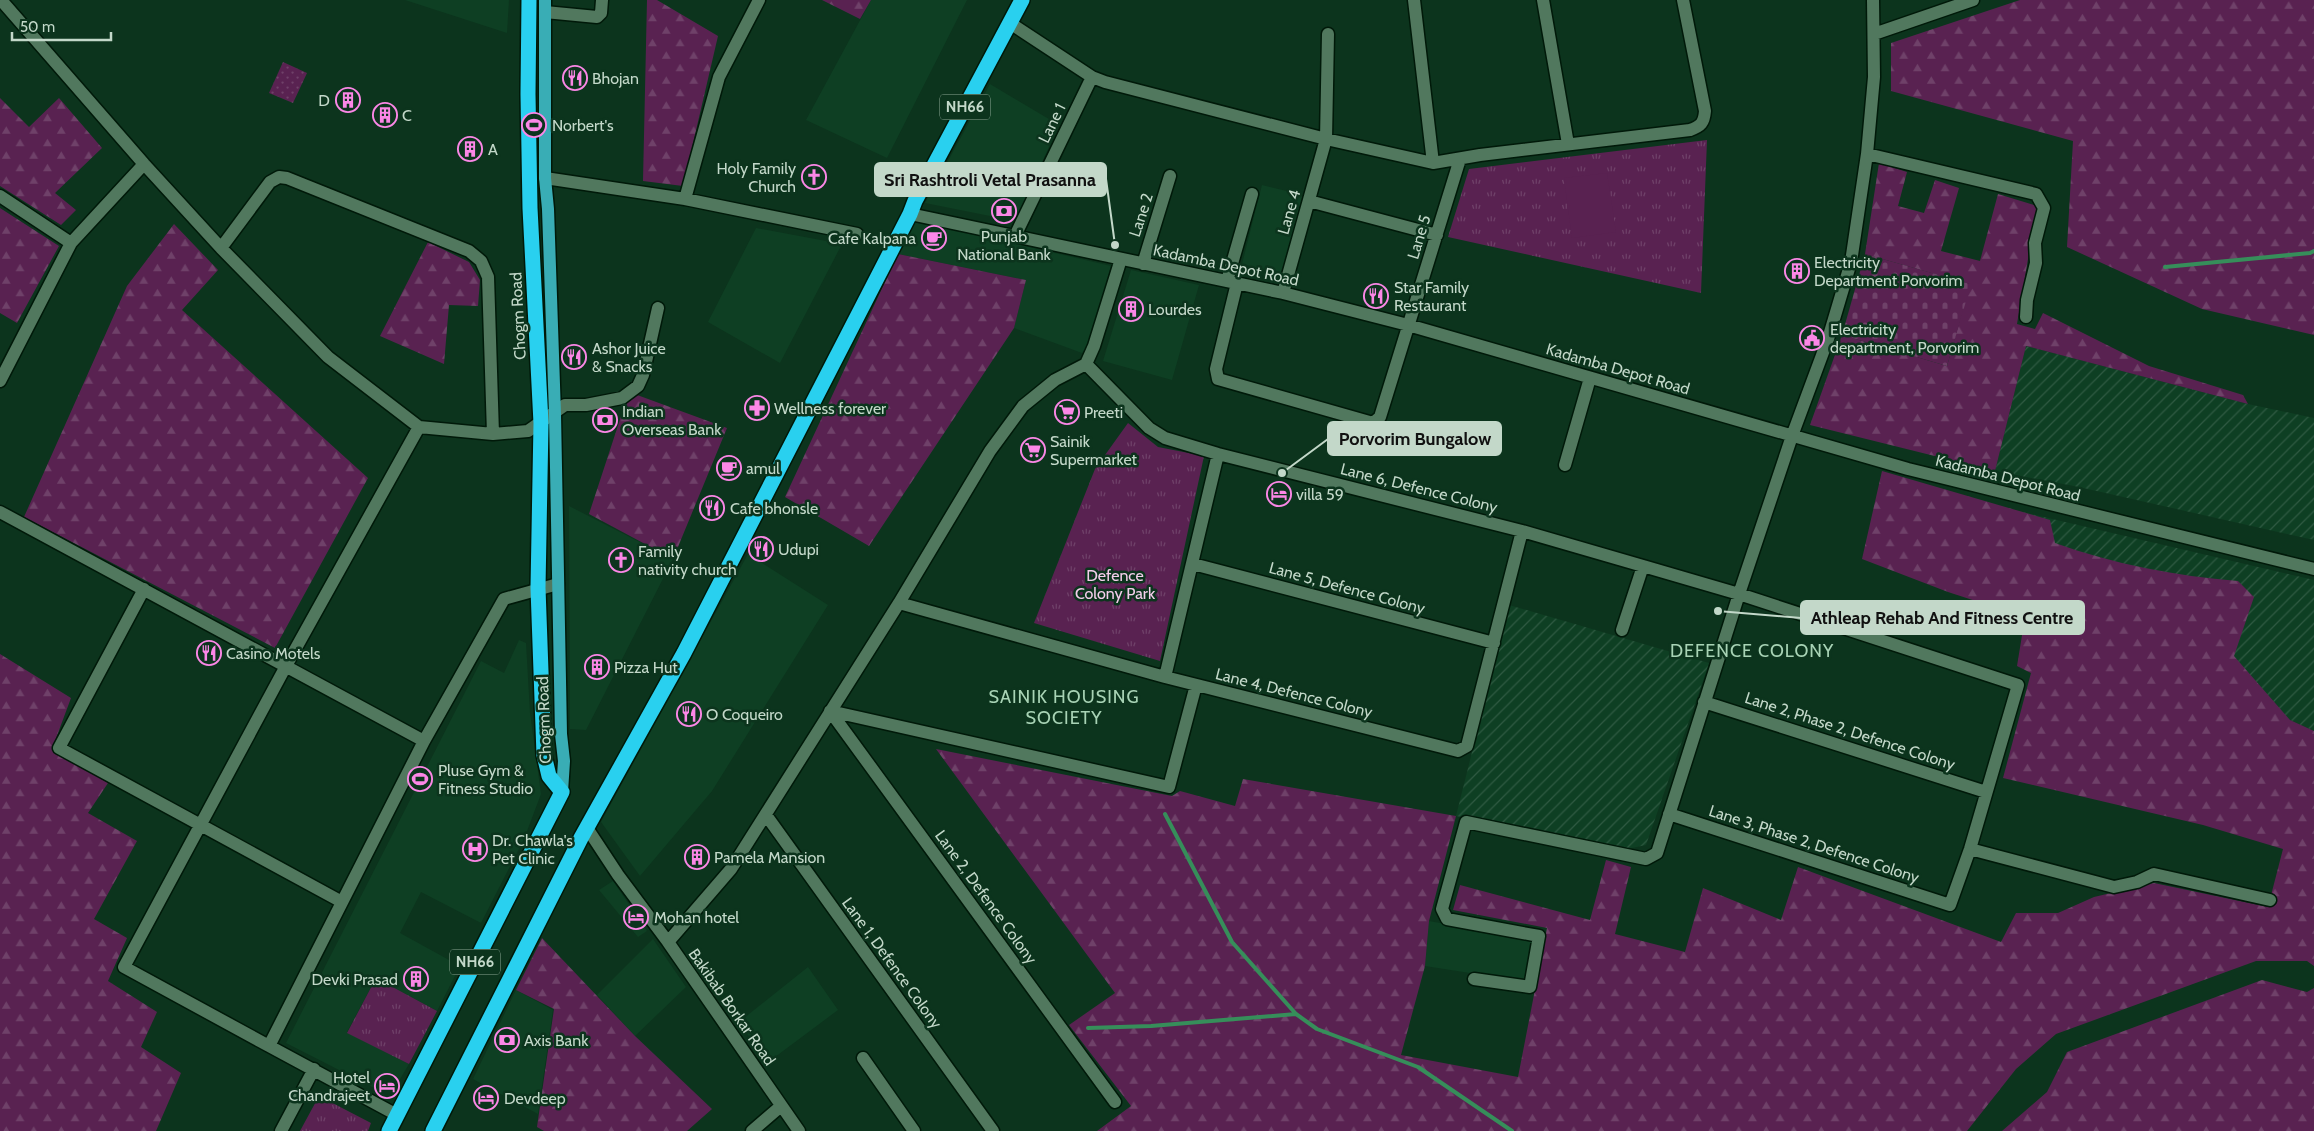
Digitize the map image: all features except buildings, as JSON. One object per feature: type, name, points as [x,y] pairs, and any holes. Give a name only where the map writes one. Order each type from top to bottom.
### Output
[{"type":"highway","name":"Chogm Road","points":[[529,0],[530,208],[541,423],[538,588],[544,755],[549,776],[562,792]]},
{"type":"highway","name":"NH66","points":[[433,1131],[587,828],[684,653],[915,202],[1022,0]]},
{"type":"highway","name":"NH66","points":[[389,1131],[562,792]]},
{"type":"main road","name":"Chogm Road","points":[[545,6],[545,178],[548,209],[555,414],[561,734],[564,761],[562,792]]},
{"type":"street","points":[[1,0],[144,164],[221,248],[328,357],[419,427],[493,434],[528,431],[566,405],[586,405],[622,398],[638,386],[643,374],[658,308]]},
{"type":"street","points":[[545,6],[597,17],[601,13],[602,0]]},
{"type":"street","points":[[685,199],[719,77],[759,0]]},
{"type":"street","points":[[1414,0],[1433,163]]},
{"type":"street","points":[[1543,0],[1568,144]]},
{"type":"street","points":[[1010,24],[1092,77],[1326,139],[1433,163],[1568,144],[1690,130],[1701,126],[1705,120],[1705,111],[1683,0]]},
{"type":"street","points":[[1474,979],[1530,987],[1539,936],[1447,919],[1442,909],[1466,822],[1646,859],[1657,853],[1739,594],[1792,436],[1828,339],[1851,262],[1867,154],[1874,77],[1873,0]]},
{"type":"street","points":[[1874,34],[1973,0]]},
{"type":"street","name":"Lane 4","points":[[1283,293],[1326,139],[1328,34]]},
{"type":"street","name":"Lane 1","points":[[1014,236],[1092,77]]},
{"type":"street","points":[[1867,154],[2036,194],[2044,208],[2035,243],[2036,263],[2027,300],[2026,317]]},
{"type":"street","name":"Lane 5","points":[[1232,282],[1216,369],[1218,379],[1373,423],[1380,417],[1460,159]]},
{"type":"street","points":[[0,381],[71,243],[144,164]]},
{"type":"street","name":"Lane 2","points":[[1143,264],[1170,176]]},
{"type":"street","points":[[221,248],[270,182],[279,177],[287,178],[469,251],[481,261],[488,277],[493,434]]},
{"type":"street","points":[[545,178],[685,199],[857,234]]},
{"type":"street","points":[[1232,282],[1252,194]]},
{"type":"street","points":[[0,196],[71,243]]},
{"type":"street","points":[[1309,201],[1437,235]]},
{"type":"street","name":"Kadamba Depot Road","points":[[910,214],[1283,293],[1408,325],[1792,436],[2028,500],[2314,569]]},
{"type":"street","points":[[668,942],[732,870],[899,603],[990,451],[1023,406],[1056,380],[1086,364],[1094,346],[1121,259]]},
{"type":"street","name":"Lane 6, Defence Colony","points":[[1086,364],[1150,428],[1165,438],[1218,454],[1522,531],[1643,566],[1739,594],[2018,685],[1986,792]]},
{"type":"street","points":[[1565,464],[1590,378]]},
{"type":"street","points":[[397,1115],[124,967],[286,666],[419,427]]},
{"type":"street","points":[[1165,677],[1218,454]]},
{"type":"street","points":[[0,512],[424,741]]},
{"type":"street","name":"Lane 4, Defence Colony","points":[[899,603],[1165,677],[1458,751],[1467,746],[1522,531]]},
{"type":"street","name":"Lane 5, Defence Colony","points":[[1192,564],[1494,643]]},
{"type":"street","points":[[1622,630],[1643,566]]},
{"type":"street","points":[[269,1046],[424,741],[504,599],[558,584]]},
{"type":"street","points":[[144,589],[59,748],[342,902]]},
{"type":"street","points":[[830,711],[1169,787],[1196,685]]},
{"type":"street","name":"Lane 2, Phase 2, Defence Colony","points":[[1704,702],[1986,792]]},
{"type":"street","name":"Lane 2, Defence Colony","points":[[830,711],[1115,1102]]},
{"type":"street","points":[[1986,792],[1970,849],[2114,887],[2137,882],[2154,874],[2270,900]]},
{"type":"street","name":"Lane 3, Phase 2, Defence Colony","points":[[1669,814],[1950,905],[1970,849]]},
{"type":"street","name":"Lane 1, Defence Colony","points":[[766,815],[992,1131]]},
{"type":"street","name":"Bakibab Borkar Road","points":[[587,828],[618,875],[668,942],[799,1131]]},
{"type":"street","points":[[862,1058],[914,1131]]},
{"type":"street","points":[[281,1131],[314,1070]]},
{"type":"street","points":[[752,1131],[781,1106]]},
{"type":"shaded area","points":[[405,0],[509,0],[507,33]]},
{"type":"shaded area","points":[[871,0],[967,0],[887,158],[806,120]]},
{"type":"shaded area","points":[[990,84],[1059,125],[1015,221],[925,203]]},
{"type":"shaded area","points":[[1262,185],[1303,195],[1282,274],[1242,264]]},
{"type":"shaded area","points":[[916,221],[1111,266],[1091,342],[1082,353],[1014,328],[1026,280],[898,254],[905,233]]},
{"type":"shaded area","points":[[756,228],[842,244],[780,363],[708,322]]},
{"type":"shaded area","points":[[1131,270],[1199,285],[1172,380],[1103,361]]},
{"type":"shaded area","points":[[2026,346],[2248,404],[2314,418],[2314,540],[2079,487],[1995,471]]},
{"type":"shaded area","points":[[569,506],[673,559],[586,730],[570,729]]},
{"type":"shaded area","points":[[2018,511],[2314,580],[2314,731],[2001,606]]},
{"type":"shaded area","points":[[748,554],[828,605],[712,791],[640,876],[601,822]]},
{"type":"shaded area","points":[[1509,605],[1709,663],[1646,845],[1627,849],[1456,816]]},
{"type":"shaded area","points":[[519,640],[526,643],[530,713],[541,794],[524,839],[481,923],[421,892],[400,933],[460,966],[437,1011],[376,978],[347,1032],[409,1064],[390,1096],[286,1043],[481,661],[504,673]]},
{"type":"shaded area","points":[[613,881],[647,931],[638,937],[599,890]]},
{"type":"shaded area","points":[[1429,921],[1533,940],[1527,982],[1425,966]]},
{"type":"shaded area","points":[[653,939],[686,987],[635,1036],[597,995]]},
{"type":"shaded area","points":[[808,967],[838,1010],[767,1063],[739,1022]]},
{"type":"shaded area","points":[[516,990],[553,1010],[538,1114],[473,1079]]},
{"type":"green space","points":[[647,0],[657,0],[718,36],[683,186],[643,181]]},
{"type":"green space","points":[[822,0],[871,0],[860,19]]},
{"type":"green space","points":[[2020,0],[2314,0],[2314,335],[2202,309],[2067,247],[2073,141],[1891,91],[1891,43]]},
{"type":"green space","points":[[283,62],[307,73],[293,103],[269,93]]},
{"type":"green space","points":[[0,98],[29,127],[59,98],[102,148],[55,193],[76,210],[61,225],[0,186]]},
{"type":"green space","points":[[1707,140],[1701,293],[1448,237],[1469,169]]},
{"type":"green space","points":[[1879,163],[1907,172],[1898,206],[1924,213],[1935,180],[1959,188],[1941,251],[1980,261],[1998,194],[2037,206],[2017,324],[2035,329],[2043,313],[2149,366],[2243,395],[2248,404],[2026,346],[1995,471],[1810,425],[1842,335],[1947,366],[1970,284],[1865,254]]},
{"type":"green space","points":[[1607,173],[1616,232],[1572,238],[1564,178]]},
{"type":"green space","points":[[0,208],[59,246],[17,323],[0,313]]},
{"type":"green space","points":[[174,224],[218,270],[182,310],[368,478],[275,648],[24,517],[127,286]]},
{"type":"green space","points":[[428,242],[469,262],[480,280],[478,306],[449,305],[444,364],[380,336]]},
{"type":"green space","points":[[898,254],[1026,280],[1014,328],[869,546],[785,497]]},
{"type":"green space","points":[[1865,254],[1971,284],[1947,366],[1842,335]]},
{"type":"green space","points":[[629,392],[727,428],[673,559],[589,514]]},
{"type":"green space","name":"Defence Colony Park","points":[[1128,423],[1158,447],[1204,456],[1160,661],[1034,623],[1095,469]]},
{"type":"green space","points":[[1882,471],[2050,520],[2055,543],[2099,557],[2145,568],[2191,576],[2238,581],[2254,597],[2234,656],[2290,720],[2314,731],[2314,966],[2307,961],[2256,961],[2056,1034],[2016,1069],[1967,1131],[1097,1131],[1131,1106],[1069,1025],[1115,993],[936,749],[1172,796],[1180,791],[1235,806],[1243,779],[1456,816],[1429,921],[1425,966],[1401,1055],[1518,1077],[1547,928],[1453,910],[1460,885],[1590,920],[1606,860],[1631,867],[1615,934],[1685,952],[1703,888],[1781,920],[1798,867],[2001,942],[2016,913],[2058,913],[2094,897],[2154,883],[2268,907],[2283,849],[2203,825],[2003,778],[2031,673],[2017,666],[2025,617],[1948,592],[1862,559]]},
{"type":"green space","points":[[0,654],[71,698],[52,749],[108,783],[88,813],[137,841],[94,919],[127,938],[108,981],[157,1012],[141,1047],[181,1073],[156,1131],[0,1131]]},
{"type":"green space","points":[[542,938],[635,1036],[712,1109],[687,1131],[544,1131],[537,1127],[554,1009],[516,990]]},
{"type":"green space","points":[[376,978],[437,1011],[409,1064],[347,1033]]},
{"type":"green space","points":[[2262,980],[2307,992],[2314,988],[2314,1131],[2002,1131],[2047,1092],[2067,1052]]},
{"type":"green space","points":[[319,1096],[371,1123],[368,1131],[300,1131]]},
{"type":"waterway","points":[[2165,267],[2310,253],[2314,251]]},
{"type":"waterway","points":[[1165,814],[1232,942],[1296,1014],[1317,1029],[1418,1067],[1512,1131]]},
{"type":"waterway","points":[[1088,1028],[1151,1026],[1296,1014]]},
{"type":"place","name":"Bhojan","points":[[575,78]]},
{"type":"place","name":"D","points":[[348,100]]},
{"type":"place","name":"C","points":[[385,115]]},
{"type":"place","name":"Norbert's","points":[[534,125]]},
{"type":"place","name":"A","points":[[470,149]]},
{"type":"place","name":"Holy Family Church","points":[[814,177]]},
{"type":"place","name":"Punjab National Bank","points":[[1004,211]]},
{"type":"place","name":"Cafe Kalpana","points":[[934,238]]},
{"type":"place","name":"Sri Rashtroli Vetal Prasanna","points":[[1115,245]]},
{"type":"place","name":"Electricity Department Porvorim","points":[[1797,271]]},
{"type":"place","name":"Star Family Restaurant","points":[[1376,296]]},
{"type":"place","name":"Lourdes","points":[[1131,309]]},
{"type":"place","name":"Electricity department, Porvorim","points":[[1812,338]]},
{"type":"place","name":"Ashor Juice & Snacks","points":[[574,357]]},
{"type":"place","name":"Wellness forever","points":[[757,408]]},
{"type":"place","name":"Preeti","points":[[1067,412]]},
{"type":"place","name":"Indian Overseas Bank","points":[[605,420]]},
{"type":"place","name":"Sainik Supermarket","points":[[1033,450]]},
{"type":"place","name":"amul","points":[[729,468]]},
{"type":"place","name":"Porvorim Bungalow","points":[[1282,473]]},
{"type":"place","name":"villa 59","points":[[1279,494]]},
{"type":"place","name":"Cafe bhonsle","points":[[712,508]]},
{"type":"place","name":"Udupi","points":[[761,549]]},
{"type":"place","name":"Family nativity church","points":[[621,560]]},
{"type":"place","name":"Athleap Rehab And Fitness Centre","points":[[1718,611]]},
{"type":"place","name":"Casino Motels","points":[[209,653]]},
{"type":"place","name":"Pizza Hut","points":[[597,667]]},
{"type":"place","name":"O Coqueiro","points":[[689,714]]},
{"type":"place","name":"Pluse Gym & Fitness Studio","points":[[420,779]]},
{"type":"place","name":"Dr. Chawla's Pet Clinic","points":[[475,849]]},
{"type":"place","name":"Pamela Mansion","points":[[697,857]]},
{"type":"place","name":"Mohan hotel","points":[[636,917]]},
{"type":"place","name":"Devki Prasad","points":[[416,979]]},
{"type":"place","name":"Axis Bank","points":[[507,1040]]},
{"type":"place","name":"Hotel Chandrajeet","points":[[387,1086]]},
{"type":"place","name":"Devdeep","points":[[486,1098]]},
{"type":"district","name":"DEFENCE COLONY","points":[[1752,651]]},
{"type":"district","name":"SAINIK HOUSING SOCIETY","points":[[1064,708]]}]
